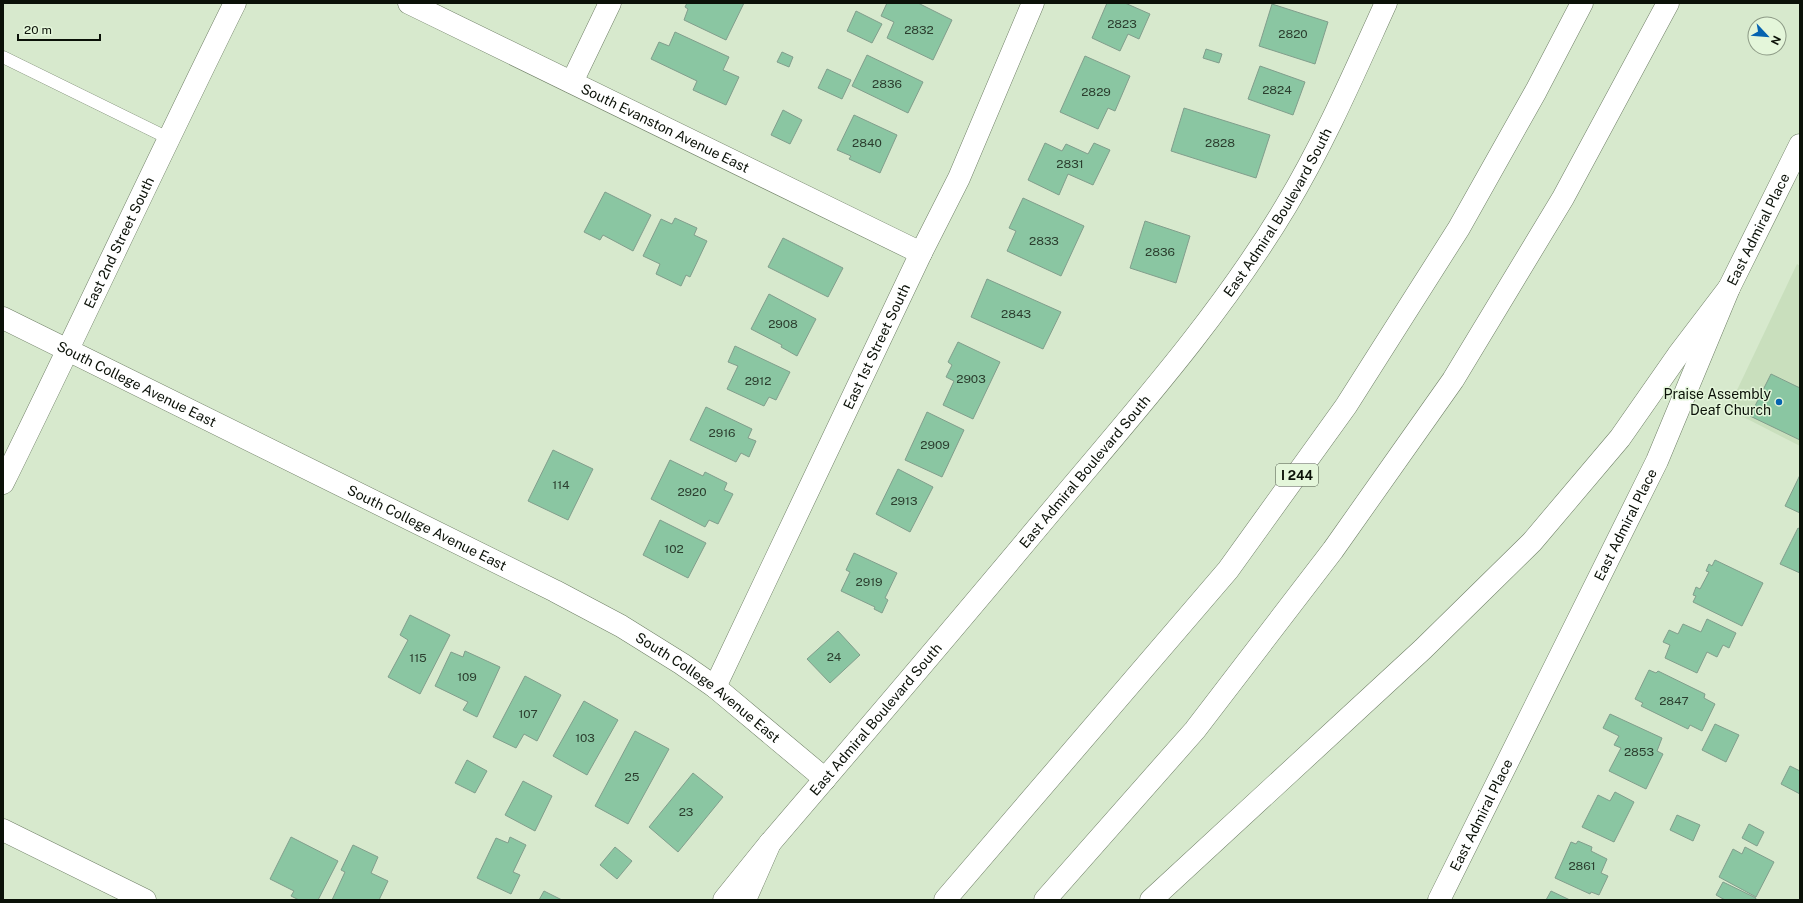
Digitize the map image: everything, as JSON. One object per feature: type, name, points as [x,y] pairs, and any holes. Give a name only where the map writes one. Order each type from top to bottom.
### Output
[{"type":"main road","name":"East 2nd Street South","points":[[3,483],[68,350],[168,138],[235,3]]},
{"type":"main road","name":"South Evanston Avenue East","points":[[409,3],[921,253]]},
{"type":"main road","points":[[572,82],[610,3]]},
{"type":"main road","name":"East 1st Street South","points":[[715,687],[921,253],[959,178],[1034,3]]},
{"type":"main road","name":"East Admiral Boulevard South","points":[[724,900],[770,843],[1181,356],[1235,284],[1286,205],[1328,130],[1386,3]]},
{"type":"main road","name":"I 244","points":[[944,900],[1228,570],[1346,406],[1459,228],[1536,91],[1582,3]]},
{"type":"main road","points":[[1044,900],[1195,730],[1332,550],[1453,380],[1563,198],[1668,3]]},
{"type":"main road","name":"East Admiral Place","points":[[1440,900],[1657,462],[1729,288],[1800,145]]},
{"type":"main road","points":[[1151,900],[1423,649],[1532,542],[1620,438],[1678,355],[1729,288]]},
{"type":"main road","name":"South College Avenue East","points":[[3,318],[555,591],[634,634],[715,687],[825,779]]},
{"type":"main road","points":[[3,830],[145,900]]},
{"type":"main road","points":[[745,900],[770,843]]},
{"type":"lane","points":[[3,57],[168,138]]},
{"type":"shaded area","points":[[1797,264],[1800,266],[1800,446],[1728,409]]},
{"type":"building","points":[[687,3],[744,3],[726,40],[684,20],[688,9],[685,7]]},
{"type":"building","points":[[887,3],[918,3],[952,20],[933,60],[887,38],[894,22],[881,16]]},
{"type":"building","points":[[1107,3],[1125,3],[1150,14],[1139,39],[1128,34],[1120,51],[1092,38]]},
{"type":"building","points":[[1272,4],[1328,22],[1315,64],[1259,46]]},
{"type":"building","points":[[856,11],[882,24],[872,43],[847,31]]},
{"type":"building","points":[[675,32],[729,57],[723,70],[739,77],[726,105],[693,90],[697,81],[651,59],[659,42],[669,46]]},
{"type":"building","points":[[1206,49],[1222,54],[1219,63],[1203,58]]},
{"type":"building","points":[[782,52],[793,57],[789,67],[777,62]]},
{"type":"building","points":[[867,55],[923,82],[908,113],[852,86]]},
{"type":"building","points":[[1085,56],[1130,76],[1115,111],[1108,108],[1098,129],[1060,112]]},
{"type":"building","points":[[1260,66],[1305,82],[1293,115],[1248,99]]},
{"type":"building","points":[[827,69],[851,80],[842,99],[818,88]]},
{"type":"building","points":[[1184,108],[1270,135],[1256,178],[1171,151]]},
{"type":"building","points":[[783,110],[802,120],[790,144],[771,135]]},
{"type":"building","points":[[854,115],[897,135],[880,173],[849,159],[851,156],[837,150]]},
{"type":"building","points":[[1045,143],[1062,151],[1066,144],[1088,154],[1094,143],[1110,150],[1093,185],[1068,174],[1059,195],[1028,180]]},
{"type":"building","points":[[605,192],[651,215],[633,251],[603,235],[600,240],[584,232]]},
{"type":"building","points":[[1023,198],[1084,226],[1061,276],[1007,251],[1016,231],[1009,228]]},
{"type":"building","points":[[675,218],[697,228],[694,235],[707,241],[690,277],[686,275],[681,286],[656,274],[660,264],[643,256],[661,219],[672,224]]},
{"type":"building","points":[[1145,221],[1190,236],[1176,283],[1130,268]]},
{"type":"building","points":[[783,238],[843,268],[828,297],[768,267]]},
{"type":"building","points":[[987,279],[1061,312],[1043,349],[971,317]]},
{"type":"building","points":[[769,294],[816,319],[797,356],[781,347],[782,345],[751,329]]},
{"type":"building","points":[[958,342],[1000,362],[973,419],[943,405],[954,381],[946,377],[952,365],[948,362]]},
{"type":"building","points":[[735,346],[790,372],[776,400],[769,397],[764,406],[727,389],[738,366],[728,362]]},
{"type":"building","name":"Praise Assembly Deaf Church","points":[[1771,374],[1800,388],[1800,440],[1750,416]]},
{"type":"building","points":[[706,407],[752,429],[748,438],[756,441],[749,457],[741,453],[736,462],[690,440]]},
{"type":"building","points":[[927,412],[964,430],[942,477],[905,460]]},
{"type":"building","points":[[553,450],[593,469],[568,520],[528,501]]},
{"type":"building","points":[[670,460],[703,476],[705,472],[727,483],[724,490],[733,494],[718,524],[709,520],[705,527],[651,499]]},
{"type":"building","points":[[898,469],[933,487],[910,532],[876,514]]},
{"type":"building","points":[[1800,475],[1800,513],[1785,506]]},
{"type":"building","points":[[660,520],[706,543],[688,578],[643,555]]},
{"type":"building","points":[[1798,528],[1800,529],[1800,573],[1780,564]]},
{"type":"building","points":[[854,553],[897,573],[885,598],[888,600],[882,613],[874,609],[875,607],[841,591],[850,572],[846,570]]},
{"type":"building","points":[[1715,560],[1763,583],[1742,626],[1693,602],[1696,596],[1693,595],[1696,587],[1700,589],[1709,572],[1706,571],[1709,564],[1712,566]]},
{"type":"building","points":[[410,615],[450,635],[420,694],[388,677],[408,640],[400,635]]},
{"type":"building","points":[[1707,619],[1736,633],[1729,648],[1723,645],[1717,657],[1707,652],[1697,673],[1665,658],[1670,645],[1663,642],[1669,630],[1678,634],[1683,624],[1701,632]]},
{"type":"building","points":[[838,631],[860,655],[830,683],[807,659]]},
{"type":"building","points":[[465,651],[500,667],[477,717],[463,710],[468,702],[435,686],[451,652],[463,657]]},
{"type":"building","points":[[1649,670],[1656,673],[1658,671],[1705,694],[1704,698],[1715,704],[1702,731],[1690,725],[1688,729],[1641,706],[1643,703],[1635,699]]},
{"type":"building","points":[[525,676],[561,695],[537,741],[524,734],[516,748],[493,737]]},
{"type":"building","points":[[584,701],[618,720],[587,775],[553,756]]},
{"type":"building","points":[[1610,714],[1662,738],[1657,751],[1663,754],[1646,789],[1609,771],[1621,748],[1614,745],[1619,736],[1603,728]]},
{"type":"building","points":[[1715,724],[1739,735],[1726,762],[1702,750]]},
{"type":"building","points":[[635,731],[669,749],[628,824],[595,806]]},
{"type":"building","points":[[467,760],[487,771],[475,793],[455,783]]},
{"type":"building","points":[[1790,766],[1800,771],[1800,794],[1781,784]]},
{"type":"building","points":[[693,773],[723,797],[678,852],[649,827]]},
{"type":"building","points":[[523,781],[552,796],[535,831],[505,815]]},
{"type":"building","points":[[1615,792],[1634,802],[1614,842],[1582,827],[1598,795],[1610,801]]},
{"type":"building","points":[[1677,815],[1700,825],[1693,841],[1670,830]]},
{"type":"building","points":[[1749,824],[1764,832],[1757,846],[1742,838]]},
{"type":"building","points":[[291,837],[338,861],[318,900],[299,900],[291,896],[294,891],[270,879]]},
{"type":"building","points":[[510,837],[526,845],[513,872],[520,875],[511,894],[477,878],[496,838],[508,843]]},
{"type":"building","points":[[1578,841],[1592,847],[1591,851],[1607,859],[1601,873],[1608,876],[1599,895],[1591,892],[1590,894],[1555,878],[1571,842],[1576,844]]},
{"type":"building","points":[[353,845],[378,857],[371,873],[388,881],[379,900],[332,900],[345,872],[341,870]]},
{"type":"building","points":[[615,847],[632,861],[617,879],[600,865]]},
{"type":"building","points":[[1745,847],[1774,862],[1756,897],[1719,877],[1733,849],[1742,854]]},
{"type":"building","points":[[1723,882],[1756,898],[1755,900],[1725,900],[1716,895]]},
{"type":"building","points":[[544,891],[562,900],[539,900]]},
{"type":"building","points":[[1551,891],[1570,900],[1546,900]]},
{"type":"place","name":"Praise Assembly Deaf Church","points":[[1779,402]]}]
